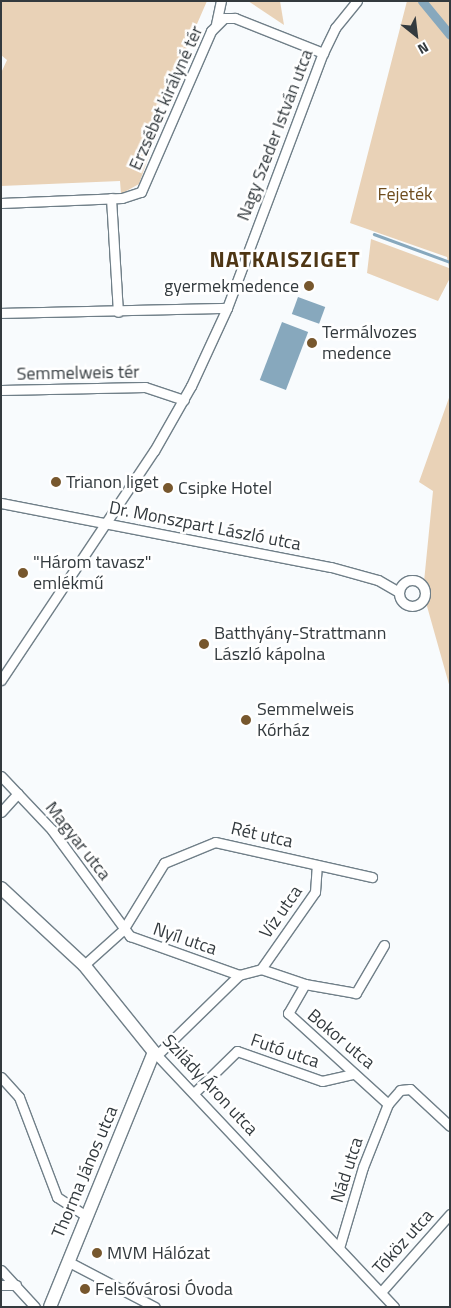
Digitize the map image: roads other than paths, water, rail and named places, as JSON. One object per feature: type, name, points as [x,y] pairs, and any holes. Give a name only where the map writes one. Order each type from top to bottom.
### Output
[{"type":"street","name":"Erzsébet királyné tér","points":[[1,203],[111,198],[144,189],[216,24],[221,1]]},
{"type":"street","name":"Nagy Szeder István utca","points":[[1,680],[106,523],[184,400],[227,308],[323,53],[335,28],[357,1]]},
{"type":"street","name":"Erzsébet királyné tér","points":[[216,24],[235,18],[323,53]]},
{"type":"street","points":[[111,198],[118,312]]},
{"type":"street","points":[[1,313],[118,312],[227,308]]},
{"type":"street","name":"Semmelweis tér","points":[[1,390],[145,387],[184,400]]},
{"type":"street","name":"Dr. Monszpart László utca","points":[[1,503],[339,570],[378,580],[399,592]]},
{"type":"street","name":"Magyar utca","points":[[1,776],[52,830],[123,930]]},
{"type":"street","points":[[1,812],[18,793]]},
{"type":"street","name":"Rét utca","points":[[123,930],[171,857],[221,841],[317,865]]},
{"type":"street","points":[[317,865],[372,877]]},
{"type":"street","name":"Víz utca","points":[[261,969],[315,892],[317,865]]},
{"type":"street","name":"Szilády Áron utca","points":[[1,888],[84,965],[156,1053],[394,1307]]},
{"type":"street","points":[[84,965],[123,930]]},
{"type":"street","name":"Nyíl utca","points":[[123,930],[134,938],[239,975]]},
{"type":"street","name":"Bokor utca","points":[[384,945],[356,993],[305,984],[289,1016],[322,1040],[352,1074],[364,1079],[388,1104]]},
{"type":"street","points":[[156,1053],[239,975],[261,969],[305,984]]},
{"type":"street","name":"Futó utca","points":[[194,1093],[237,1051],[322,1080],[352,1074]]},
{"type":"street","name":"Thorma János utca","points":[[50,1307],[85,1215],[156,1053]]},
{"type":"street","points":[[1,1077],[19,1097],[57,1197],[85,1215]]},
{"type":"street","points":[[388,1104],[407,1088],[450,1126]]},
{"type":"street","name":"Nád utca","points":[[339,1248],[388,1104]]},
{"type":"street","name":"Tóköz utca","points":[[381,1292],[450,1214]]},
{"type":"street","points":[[67,1261],[155,1307]]},
{"type":"street","points":[[1,1270],[16,1285],[30,1305]]},
{"type":"street","points":[[1,1285],[16,1285]]},
{"type":"water","points":[[298,297],[325,307],[319,324],[292,314]]},
{"type":"water","points":[[282,322],[308,332],[286,390],[260,380]]},
{"type":"waterway","points":[[422,1],[450,35]]},
{"type":"waterway","points":[[374,234],[450,262]]},
{"type":"place","name":"gyermekmedence","points":[[309,286]]},
{"type":"place","name":"Termálvozes medence","points":[[312,343]]},
{"type":"place","name":"Trianon liget","points":[[56,482]]},
{"type":"place","name":"Csipke Hotel","points":[[168,488]]},
{"type":"place","name":"\"Három tavasz\" emlékmű","points":[[23,573]]},
{"type":"place","name":"Batthyány-Strattmann László kápolna","points":[[204,644]]},
{"type":"place","name":"Semmelweis Kórház","points":[[246,720]]},
{"type":"place","name":"MVM Hálózat","points":[[97,1253]]},
{"type":"place","name":"Felsővárosi Óvoda","points":[[85,1289]]},
{"type":"district","name":"NATKAISZIGET","points":[[285,260]]},
{"type":"park label","name":"Fejeték","points":[[405,194]]}]
